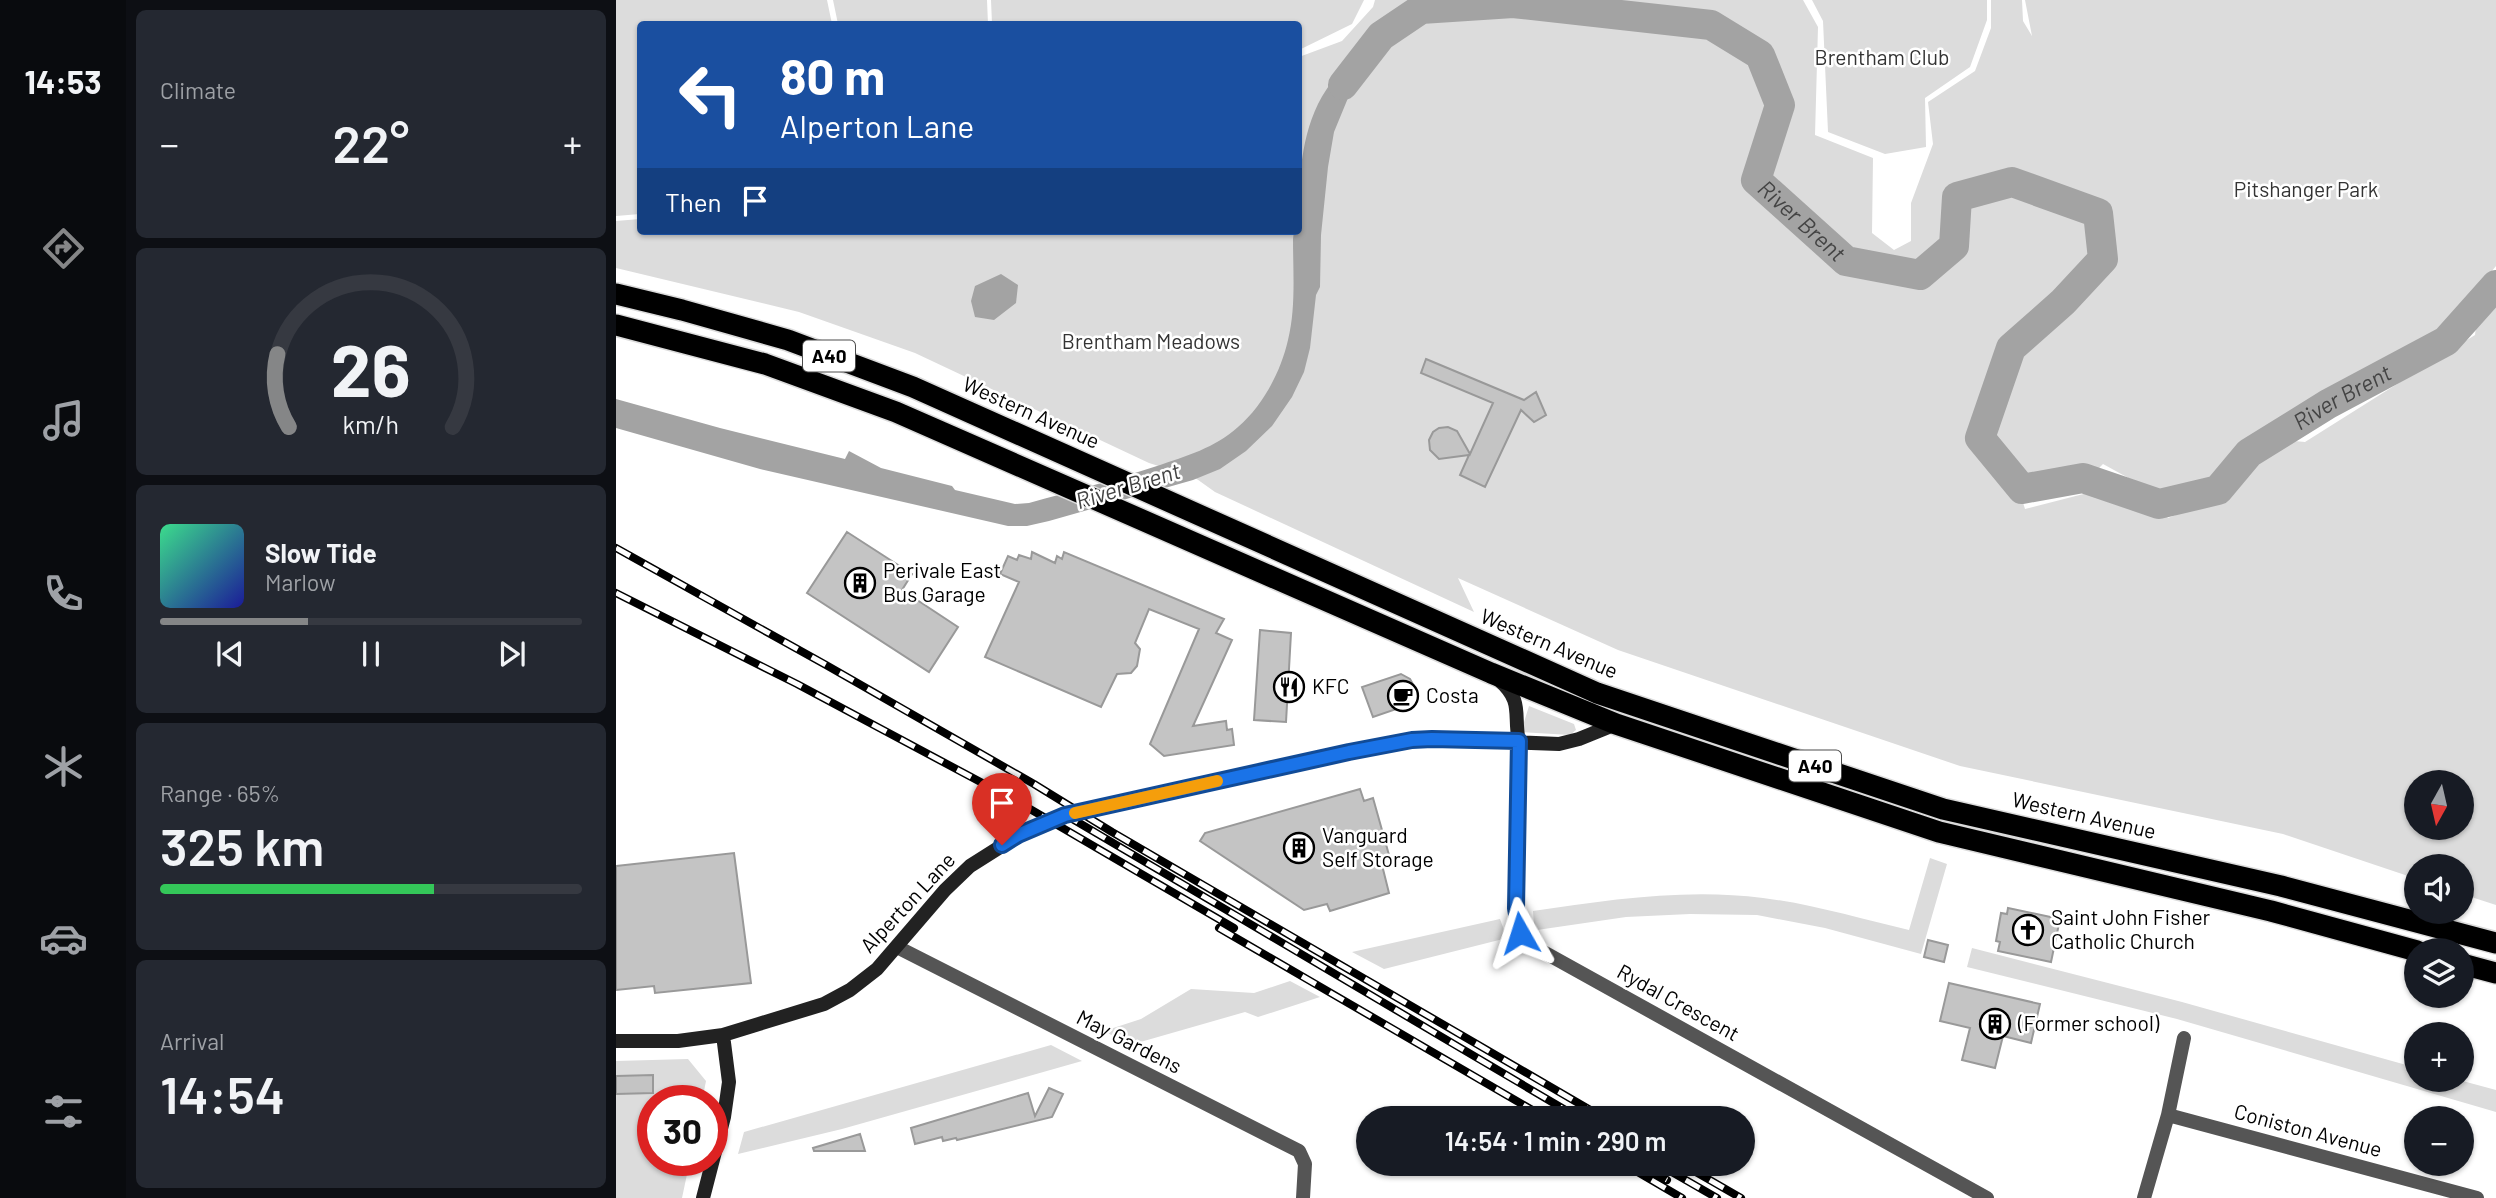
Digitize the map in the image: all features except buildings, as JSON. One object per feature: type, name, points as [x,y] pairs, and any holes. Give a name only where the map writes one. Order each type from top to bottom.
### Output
[{"type":"highway","name":"Western Avenue","points":[[616,294],[788,340],[912,387],[1597,693],[1930,804],[2281,886],[2496,943]]},
{"type":"highway","name":"A40","points":[[616,325],[765,364],[896,412],[1491,673],[1616,724],[1939,832],[2259,908],[2404,947]]},
{"type":"highway","points":[[2474,967],[2496,973]]},
{"type":"main road","points":[[1491,673],[1514,697],[1518,710],[1516,729],[1519,741]]},
{"type":"main road","name":"Alperton Lane","points":[[616,1041],[678,1041],[723,1035],[824,1004],[850,990],[877,969],[945,890],[970,866],[1018,835],[1065,815],[1412,740],[1559,744],[1616,724]]},
{"type":"main road","points":[[704,1198],[724,1117],[729,1082],[723,1035]]},
{"type":"street","name":"Rydal Crescent","points":[[1519,741],[1516,908],[1520,933],[1540,950],[1987,1198]]},
{"type":"street","name":"May Gardens","points":[[897,947],[1299,1151],[1305,1164],[1303,1198]]},
{"type":"street","points":[[2144,1198],[2168,1115],[2184,1038]]},
{"type":"street","name":"Coniston Avenue","points":[[2168,1115],[2476,1198]]},
{"type":"green space","points":[[616,0],[827,0],[831,21],[637,21],[637,214],[616,216]]},
{"type":"green space","points":[[833,0],[987,0],[988,21],[837,21]]},
{"type":"green space","points":[[991,0],[1364,0],[1352,24],[1302,49],[1302,21],[992,21]]},
{"type":"green space","points":[[1375,0],[1803,0],[1818,27],[1815,135],[1873,158],[1872,233],[1894,250],[1911,241],[1911,203],[1933,144],[1928,102],[1975,71],[1991,28],[1991,0],[2022,0],[2023,21],[2032,36],[2025,0],[2496,0],[2496,266],[2440,334],[2244,446],[2211,481],[2160,495],[2138,484],[2168,518],[2218,499],[2247,462],[2284,440],[2305,442],[2475,335],[2478,310],[2496,270],[2496,905],[2474,898],[2474,854],[2404,854],[2404,875],[2283,834],[1960,766],[1618,650],[1458,578],[1474,612],[1215,492],[1194,477],[1149,463],[915,353],[799,312],[616,268],[616,221],[637,219],[637,235],[1302,235],[1302,56],[1342,41],[1373,7]],"holes":[[[2103,464],[2134,481],[2025,509],[2020,493],[2026,498],[2081,486]]]},
{"type":"green space","name":"Brentham Club","points":[[1812,0],[1987,0],[1987,20],[1970,67],[1925,98],[1926,147],[1885,154],[1828,132],[1823,21]]},
{"type":"green space","points":[[1529,706],[1574,724],[1576,730],[1570,735],[1521,732]]},
{"type":"green space","points":[[1930,858],[1947,864],[1921,954],[1825,928],[1757,915],[1626,917],[1537,930],[1534,925],[1533,911],[1618,899],[1705,894],[1781,901],[1909,930]]},
{"type":"green space","points":[[1500,919],[1507,938],[1384,969],[1352,952]]},
{"type":"green space","points":[[1972,948],[2182,1002],[2404,1064],[2404,1085],[2177,1019],[1967,967]]},
{"type":"green space","points":[[1290,981],[1320,997],[1258,1017],[1245,1012],[1130,1045],[1104,1031],[1141,1019],[1191,989],[1254,993]]},
{"type":"green space","points":[[1051,1045],[1082,1061],[842,1129],[738,1154],[744,1132]]},
{"type":"green space","points":[[688,1059],[706,1081],[705,1085],[637,1085],[637,1176],[687,1176],[682,1198],[616,1198],[616,1061]]},
{"type":"green space","points":[[2474,1084],[2496,1090],[2496,1112],[2427,1092],[2474,1092]]},
{"type":"water","points":[[1358,46],[1377,61],[1348,98],[1334,132],[1321,235],[1320,287],[1316,295],[1310,348],[1304,372],[1292,397],[1272,426],[1246,451],[1220,469],[1193,480],[1049,521],[1027,526],[1008,526],[760,469],[616,428],[616,399],[845,459],[849,451],[881,468],[1015,504],[1029,503],[1125,476],[1210,446],[1247,419],[1270,387],[1281,364],[1292,315],[1294,235],[1302,235],[1302,161],[1312,119],[1332,82]]},
{"type":"water","points":[[1001,274],[1018,285],[1016,303],[994,320],[975,317],[971,301],[975,286]]},
{"type":"waterway","name":"River Brent","points":[[1343,85],[1381,36],[1421,9],[1513,3],[1711,25],[1760,55],[1780,105],[1756,180],[1846,261],[1920,275],[1954,246],[1957,197],[2012,182],[2098,213],[2103,259],[2063,302],[2011,348],[1980,438],[2022,489],[2083,478],[2159,504],[2218,490],[2249,453],[2328,404],[2446,341],[2496,285]]},
{"type":"railway","points":[[616,548],[1034,784],[1583,1106]]},
{"type":"railway","points":[[616,593],[797,684],[1018,802],[1234,928]]},
{"type":"railway","points":[[1064,814],[1559,1106]]},
{"type":"railway","points":[[1219,928],[1525,1106]]},
{"type":"railway","points":[[1644,1176],[1682,1198]]},
{"type":"railway","points":[[1660,1176],[1667,1180]]},
{"type":"railway","points":[[1679,1176],[1717,1198]]},
{"type":"railway","points":[[1703,1176],[1741,1198]]},
{"type":"slow traffic","points":[[1075,813],[1217,781]]},
{"type":"place","name":"Perivale East Bus Garage","points":[[860,583]]},
{"type":"place","name":"KFC","points":[[1289,687]]},
{"type":"place","name":"Costa","points":[[1403,696]]},
{"type":"place","name":"Vanguard Self Storage","points":[[1299,848]]},
{"type":"place","name":"Saint John Fisher Catholic Church","points":[[2028,930]]},
{"type":"place","name":"(Former school)","points":[[1995,1024]]},
{"type":"route","points":[[1002,845],[1018,835],[1065,815],[1349,752],[1412,740],[1519,741],[1516,908],[1520,933]]},
{"type":"park label","name":"Pitshanger Park","points":[[2306,190]]},
{"type":"park label","name":"Brentham Meadows","points":[[1151,342]]}]
